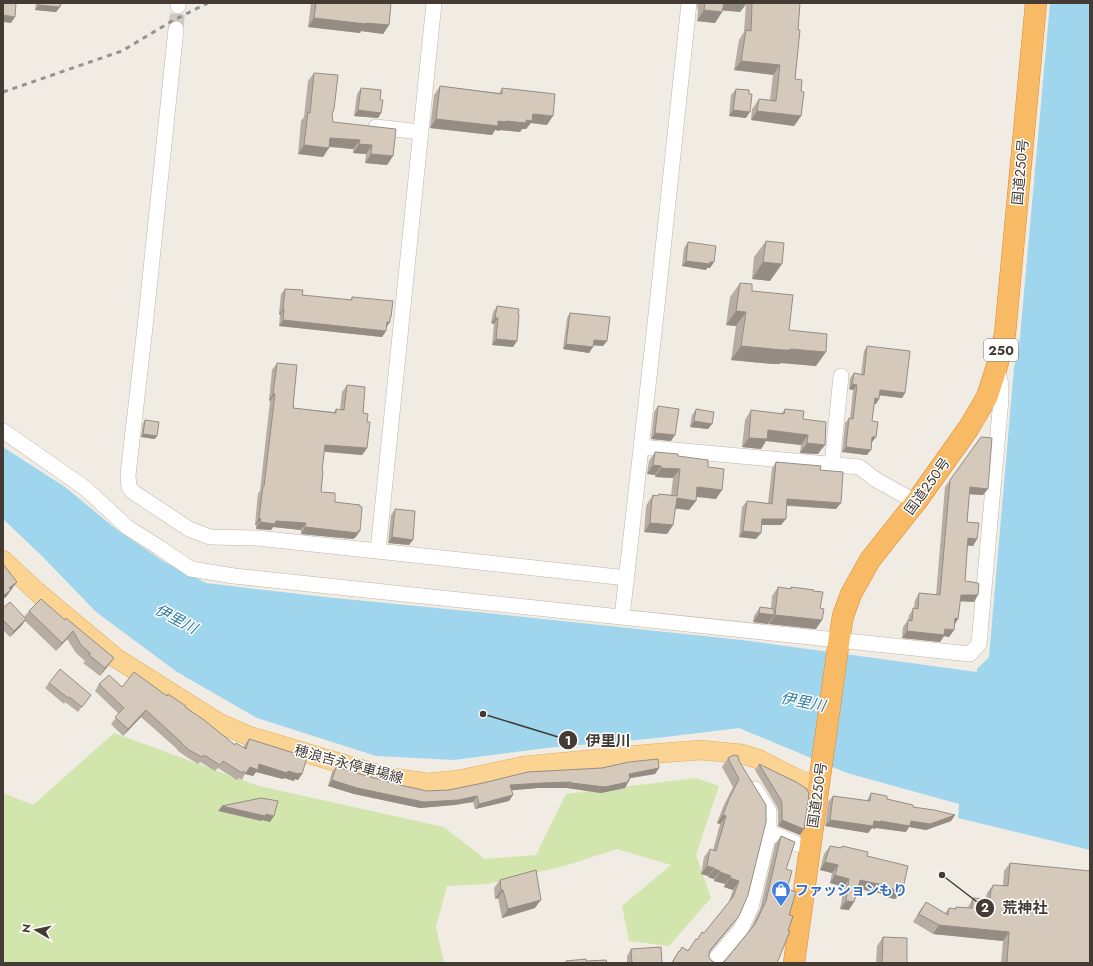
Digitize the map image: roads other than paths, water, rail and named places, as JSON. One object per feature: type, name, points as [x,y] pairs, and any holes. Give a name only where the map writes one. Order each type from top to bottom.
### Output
[{"type":"highway","name":"国道250号","points":[[794,963],[843,616],[851,594],[870,560],[916,502],[968,429],[987,397],[997,366],[1005,334],[1036,3]]},
{"type":"main road","name":"穂浪吉永停車場線","points":[[3,560],[37,592],[116,658],[219,723],[249,736],[387,777],[427,783],[458,780],[524,766],[701,750],[745,768],[758,759],[797,779],[819,781]]},
{"type":"street","points":[[378,551],[434,3]]},
{"type":"street","points":[[622,617],[689,3]]},
{"type":"street","points":[[176,29],[146,320],[128,475],[129,487],[133,492],[190,529],[210,537],[256,538],[627,578]]},
{"type":"street","points":[[366,126],[421,132]]},
{"type":"street","points":[[3,431],[85,488],[126,527],[191,568],[242,577],[622,617],[838,646],[970,654],[979,644],[1001,399],[1001,386],[997,366]]},
{"type":"street","points":[[832,465],[841,376]]},
{"type":"street","points":[[641,447],[859,467],[878,481],[916,502]]},
{"type":"street","points":[[712,963],[741,929],[751,907],[769,832],[769,811],[745,768]]},
{"type":"street","points":[[769,832],[797,844],[810,847]]},
{"type":"water","points":[[1050,3],[1090,3],[1090,850],[958,818],[959,804],[847,773],[739,728],[657,738],[546,748],[454,760],[376,756],[257,718],[177,672],[96,612],[42,556],[3,519],[3,447],[65,487],[116,529],[163,561],[206,583],[325,597],[742,640],[977,672],[977,669],[989,657],[1014,367],[1019,348]]},
{"type":"tunnel","points":[[176,29],[178,6]]},
{"type":"railway","points":[[3,92],[122,51],[172,21],[208,3]]},
{"type":"place","name":"伊里川","points":[[483,714]]},
{"type":"place","name":"荒神社","points":[[942,875]]},
{"type":"place","name":"ファッションもり","points":[[781,907]]}]
